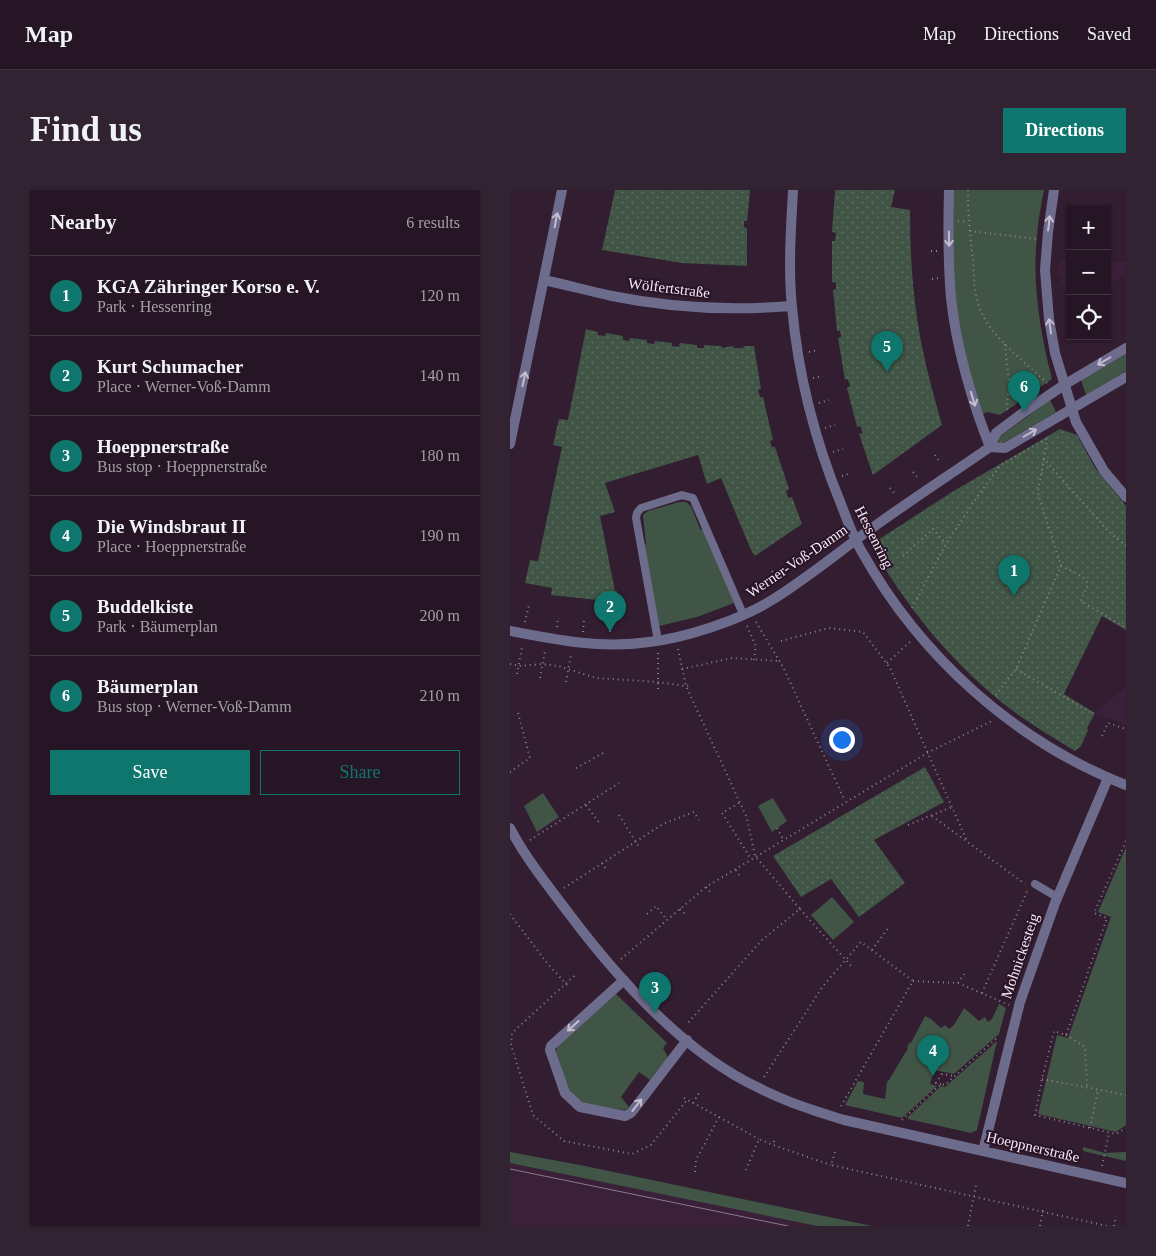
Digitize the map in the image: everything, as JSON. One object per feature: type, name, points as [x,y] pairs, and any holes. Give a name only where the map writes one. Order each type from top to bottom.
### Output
[{"type":"street","points":[[510,444],[562,190]]},
{"type":"street","name":"Hessenring","points":[[793,190],[790,233],[792,306],[800,367],[814,427],[832,484],[865,558],[913,628],[983,700],[1057,752],[1126,785]]},
{"type":"street","points":[[949,190],[951,299],[971,391],[990,447]]},
{"type":"street","points":[[1054,190],[1048,232],[1046,270],[1052,341],[1076,422],[1100,465],[1126,497]]},
{"type":"street","name":"Wölfertstraße","points":[[544,280],[612,296],[666,304],[710,308],[755,309],[792,306]]},
{"type":"street","name":"Werner-Voß-Damm","points":[[510,632],[585,644],[624,644],[658,641],[712,626],[765,604],[990,447],[996,433],[1000,430],[1064,385],[1126,348]]},
{"type":"street","name":"Werner-Voß-Damm","points":[[990,447],[1005,448],[1126,377]]},
{"type":"street","name":"Mohnickesteig","points":[[984,1151],[1020,1002],[1057,897],[1108,778]]},
{"type":"street","name":"Hoeppnerstraße","points":[[510,828],[534,867],[555,896],[594,946],[655,1014],[712,1060],[740,1078],[785,1100],[844,1120],[1126,1183]]},
{"type":"street","points":[[624,980],[551,1046],[550,1050],[565,1093],[580,1107],[625,1116],[631,1113],[687,1040]]},
{"type":"lane","name":"Werner-Voß-Damm","points":[[658,641],[636,518],[641,508],[682,495],[693,498],[743,614]]},
{"type":"lane","points":[[1033,887],[1057,897]]},
{"type":"path","points":[[968,190],[970,231],[979,306],[984,317],[1005,344],[1048,384]]},
{"type":"path","points":[[970,231],[1039,240]]},
{"type":"path","points":[[931,251],[938,250]]},
{"type":"path","points":[[932,279],[939,278]]},
{"type":"path","points":[[1005,344],[1009,383],[1007,408],[1009,412]]},
{"type":"path","points":[[806,353],[819,350]]},
{"type":"path","points":[[811,378],[823,376]]},
{"type":"path","points":[[816,404],[829,400]]},
{"type":"path","points":[[823,428],[835,425]]},
{"type":"path","points":[[994,697],[1016,669],[1061,566],[1038,491],[1048,433]]},
{"type":"path","points":[[911,610],[946,544],[977,497],[1001,466],[1048,438]]},
{"type":"path","points":[[830,453],[842,449]]},
{"type":"path","points":[[936,455],[940,462]]},
{"type":"path","points":[[1044,459],[1110,532],[1126,546]]},
{"type":"path","points":[[913,472],[918,478]]},
{"type":"path","points":[[839,478],[851,473]]},
{"type":"path","points":[[890,488],[896,495]]},
{"type":"path","points":[[903,556],[933,529],[946,544]]},
{"type":"path","points":[[813,542],[820,551]]},
{"type":"path","points":[[793,557],[800,566]]},
{"type":"path","points":[[1061,566],[1087,581],[1088,584],[1081,601],[1126,628]]},
{"type":"path","points":[[772,571],[778,580]]},
{"type":"path","points":[[525,623],[529,605]]},
{"type":"path","points":[[556,628],[558,617]]},
{"type":"path","points":[[583,632],[584,620]]},
{"type":"path","points":[[610,621],[610,633]]},
{"type":"path","name":"Werner-Voß-Damm","points":[[756,622],[783,667],[846,802]]},
{"type":"path","points":[[747,626],[756,646],[753,664]]},
{"type":"path","points":[[781,641],[829,628],[863,632],[887,663],[929,752],[967,841]]},
{"type":"path","points":[[887,663],[913,640]]},
{"type":"path","points":[[517,674],[522,647]]},
{"type":"path","points":[[678,649],[686,686],[747,818],[755,856],[852,967]]},
{"type":"path","points":[[540,678],[544,651]]},
{"type":"path","points":[[658,653],[658,690]]},
{"type":"path","points":[[566,682],[571,655]]},
{"type":"path","points":[[682,669],[732,658],[778,661]]},
{"type":"path","points":[[510,664],[519,666],[542,664],[569,668],[596,678],[692,685]]},
{"type":"path","points":[[1016,669],[1090,712]]},
{"type":"path","points":[[510,772],[530,758],[518,712]]},
{"type":"path","points":[[621,959],[706,887],[929,752],[996,719]]},
{"type":"path","points":[[1102,736],[1108,722],[1126,729]]},
{"type":"path","points":[[576,768],[605,752]]},
{"type":"path","points":[[724,784],[729,782]]},
{"type":"path","points":[[530,840],[618,783]]},
{"type":"path","points":[[739,803],[722,813],[752,859]]},
{"type":"path","points":[[586,805],[601,825]]},
{"type":"path","points":[[908,825],[952,807]]},
{"type":"path","points":[[563,888],[663,824],[694,812],[699,820]]},
{"type":"path","points":[[619,814],[639,847]]},
{"type":"path","points":[[932,816],[1033,887],[982,993]]},
{"type":"path","points":[[663,824],[666,829]]},
{"type":"path","points":[[777,828],[783,839]]},
{"type":"path","points":[[1066,1035],[1107,918],[1094,913],[1126,841]]},
{"type":"path","points":[[602,863],[606,869]]},
{"type":"path","points":[[735,869],[741,878]]},
{"type":"path","points":[[706,887],[710,892]]},
{"type":"path","points":[[647,914],[656,906],[667,920]]},
{"type":"path","points":[[680,909],[685,914]]},
{"type":"path","points":[[686,1025],[762,940],[800,909]]},
{"type":"path","points":[[510,914],[547,963],[568,986]]},
{"type":"path","points":[[872,950],[890,926]]},
{"type":"path","points":[[652,933],[656,937]]},
{"type":"path","points":[[764,1077],[823,986],[862,942],[913,981],[958,983],[1009,1005]]},
{"type":"path","points":[[958,983],[964,974]]},
{"type":"path","points":[[841,1106],[913,981]]},
{"type":"path","points":[[1087,1088],[1085,1047],[1066,1035],[1054,1031],[1035,1115],[1116,1134],[1126,1128]]},
{"type":"path","points":[[954,1076],[942,1074],[936,1083],[944,1085],[1000,1035]]},
{"type":"path","points":[[1042,1080],[1126,1095]]},
{"type":"path","points":[[902,1120],[941,1084]]},
{"type":"path","points":[[1090,1128],[1098,1090]]},
{"type":"path","points":[[693,1103],[699,1093]]},
{"type":"path","points":[[684,1098],[759,1139],[831,1164],[1107,1226]]},
{"type":"path","points":[[694,1172],[696,1160],[719,1117]]},
{"type":"path","points":[[1102,1166],[1110,1133]]},
{"type":"path","points":[[746,1170],[759,1139]]},
{"type":"path","points":[[773,1145],[774,1141]]},
{"type":"path","points":[[831,1164],[834,1152]]},
{"type":"path","points":[[968,1226],[976,1185]]},
{"type":"path","points":[[1040,1226],[1043,1211]]},
{"type":"path","points":[[1114,1226],[1116,1216]]},
{"type":"shaded area","points":[[1060,260],[1066,260],[1066,287],[1060,286],[1061,278],[1058,275]]},
{"type":"shaded area","points":[[1111,261],[1126,262],[1126,274],[1111,283]]},
{"type":"shaded area","points":[[1126,687],[1126,725],[1095,713]]},
{"type":"shaded area","points":[[510,1163],[542,1169],[817,1226],[510,1226]]},
{"type":"green space","points":[[615,190],[750,190],[747,221],[744,221],[744,227],[747,228],[747,266],[682,263],[602,250]]},
{"type":"green space","points":[[835,190],[895,190],[891,207],[910,210],[914,298],[927,370],[942,425],[873,475],[859,434],[863,433],[860,426],[857,427],[847,388],[850,386],[848,379],[845,380],[838,338],[841,337],[840,331],[837,331],[833,290],[836,289],[836,283],[832,282],[832,241],[835,241],[836,233],[832,232]]},
{"type":"green space","points":[[953,190],[1044,190],[1037,230],[1036,290],[1044,344],[1052,379],[1026,397],[1023,394],[1016,399],[1019,402],[1000,415],[988,412],[982,414],[963,343],[954,289]]},
{"type":"green space","points":[[586,329],[598,332],[598,335],[605,336],[606,333],[623,336],[623,340],[629,341],[630,338],[647,340],[647,343],[654,344],[655,341],[672,343],[672,346],[679,347],[680,343],[697,345],[697,348],[704,348],[704,345],[721,346],[722,348],[754,346],[761,389],[758,390],[760,397],[763,397],[773,440],[770,441],[772,447],[775,447],[789,489],[786,491],[788,498],[792,497],[802,524],[755,556],[721,478],[707,484],[698,455],[605,483],[615,512],[600,516],[615,591],[617,591],[616,601],[551,595],[552,588],[525,583],[530,560],[538,561],[562,447],[553,445],[559,419],[568,420]]},
{"type":"green space","points":[[1126,354],[1126,371],[1086,395],[1081,380]]},
{"type":"green space","points":[[1050,400],[1056,412],[1003,443],[999,443],[998,438]]},
{"type":"green space","points":[[1060,429],[1077,435],[1095,468],[1126,506],[1126,630],[1102,616],[1064,694],[1095,713],[1087,728],[1088,730],[1081,746],[1075,751],[1017,714],[976,680],[922,621],[905,599],[876,554],[878,540],[952,492]]},
{"type":"green space","points":[[679,502],[686,502],[691,506],[700,529],[704,530],[734,603],[697,617],[659,626],[643,547],[646,544],[643,515],[648,511]]},
{"type":"green space","points":[[925,767],[944,802],[874,840],[905,883],[859,917],[831,879],[801,897],[773,856]]},
{"type":"green space","points":[[543,793],[559,817],[537,832],[524,806]]},
{"type":"green space","points":[[773,798],[787,821],[772,832],[758,806]]},
{"type":"green space","points":[[1126,847],[1126,1125],[1116,1132],[1038,1114],[1057,1035],[1068,1038],[1111,917],[1098,912]]},
{"type":"green space","points":[[832,897],[854,922],[833,940],[811,915]]},
{"type":"green space","points":[[616,994],[667,1043],[663,1048],[668,1057],[650,1080],[639,1072],[621,1097],[629,1107],[623,1110],[584,1104],[568,1091],[556,1051],[558,1045]]},
{"type":"green space","points":[[999,1004],[1006,1008],[999,1034],[954,1074],[934,1070],[930,1084],[937,1086],[902,1118],[845,1105],[858,1081],[864,1082],[863,1094],[885,1099],[887,1082],[925,1016],[941,1028],[945,1025],[949,1029],[954,1025],[964,1008],[979,1021],[985,1017],[988,1022],[992,1019]]},
{"type":"green space","points":[[997,1041],[977,1130],[971,1133],[908,1119],[941,1086],[945,1087]]},
{"type":"green space","points":[[1083,1147],[1105,1153],[1126,1152],[1126,1161],[1083,1151]]},
{"type":"green space","points":[[510,1152],[872,1226],[817,1226],[510,1163]]},
{"type":"tram line","points":[[510,1169],[788,1226]]},
{"type":"place","name":"Buddelkiste","points":[[887,372]]},
{"type":"place","name":"Bäumerplan","points":[[1024,412]]},
{"type":"place","name":"KGA Zähringer Korso e. V.","points":[[1014,596]]},
{"type":"place","name":"Kurt Schumacher","points":[[610,632]]},
{"type":"place","name":"Hoeppnerstraße","points":[[655,1013]]},
{"type":"place","name":"Die Windsbraut II","points":[[933,1076]]}]
